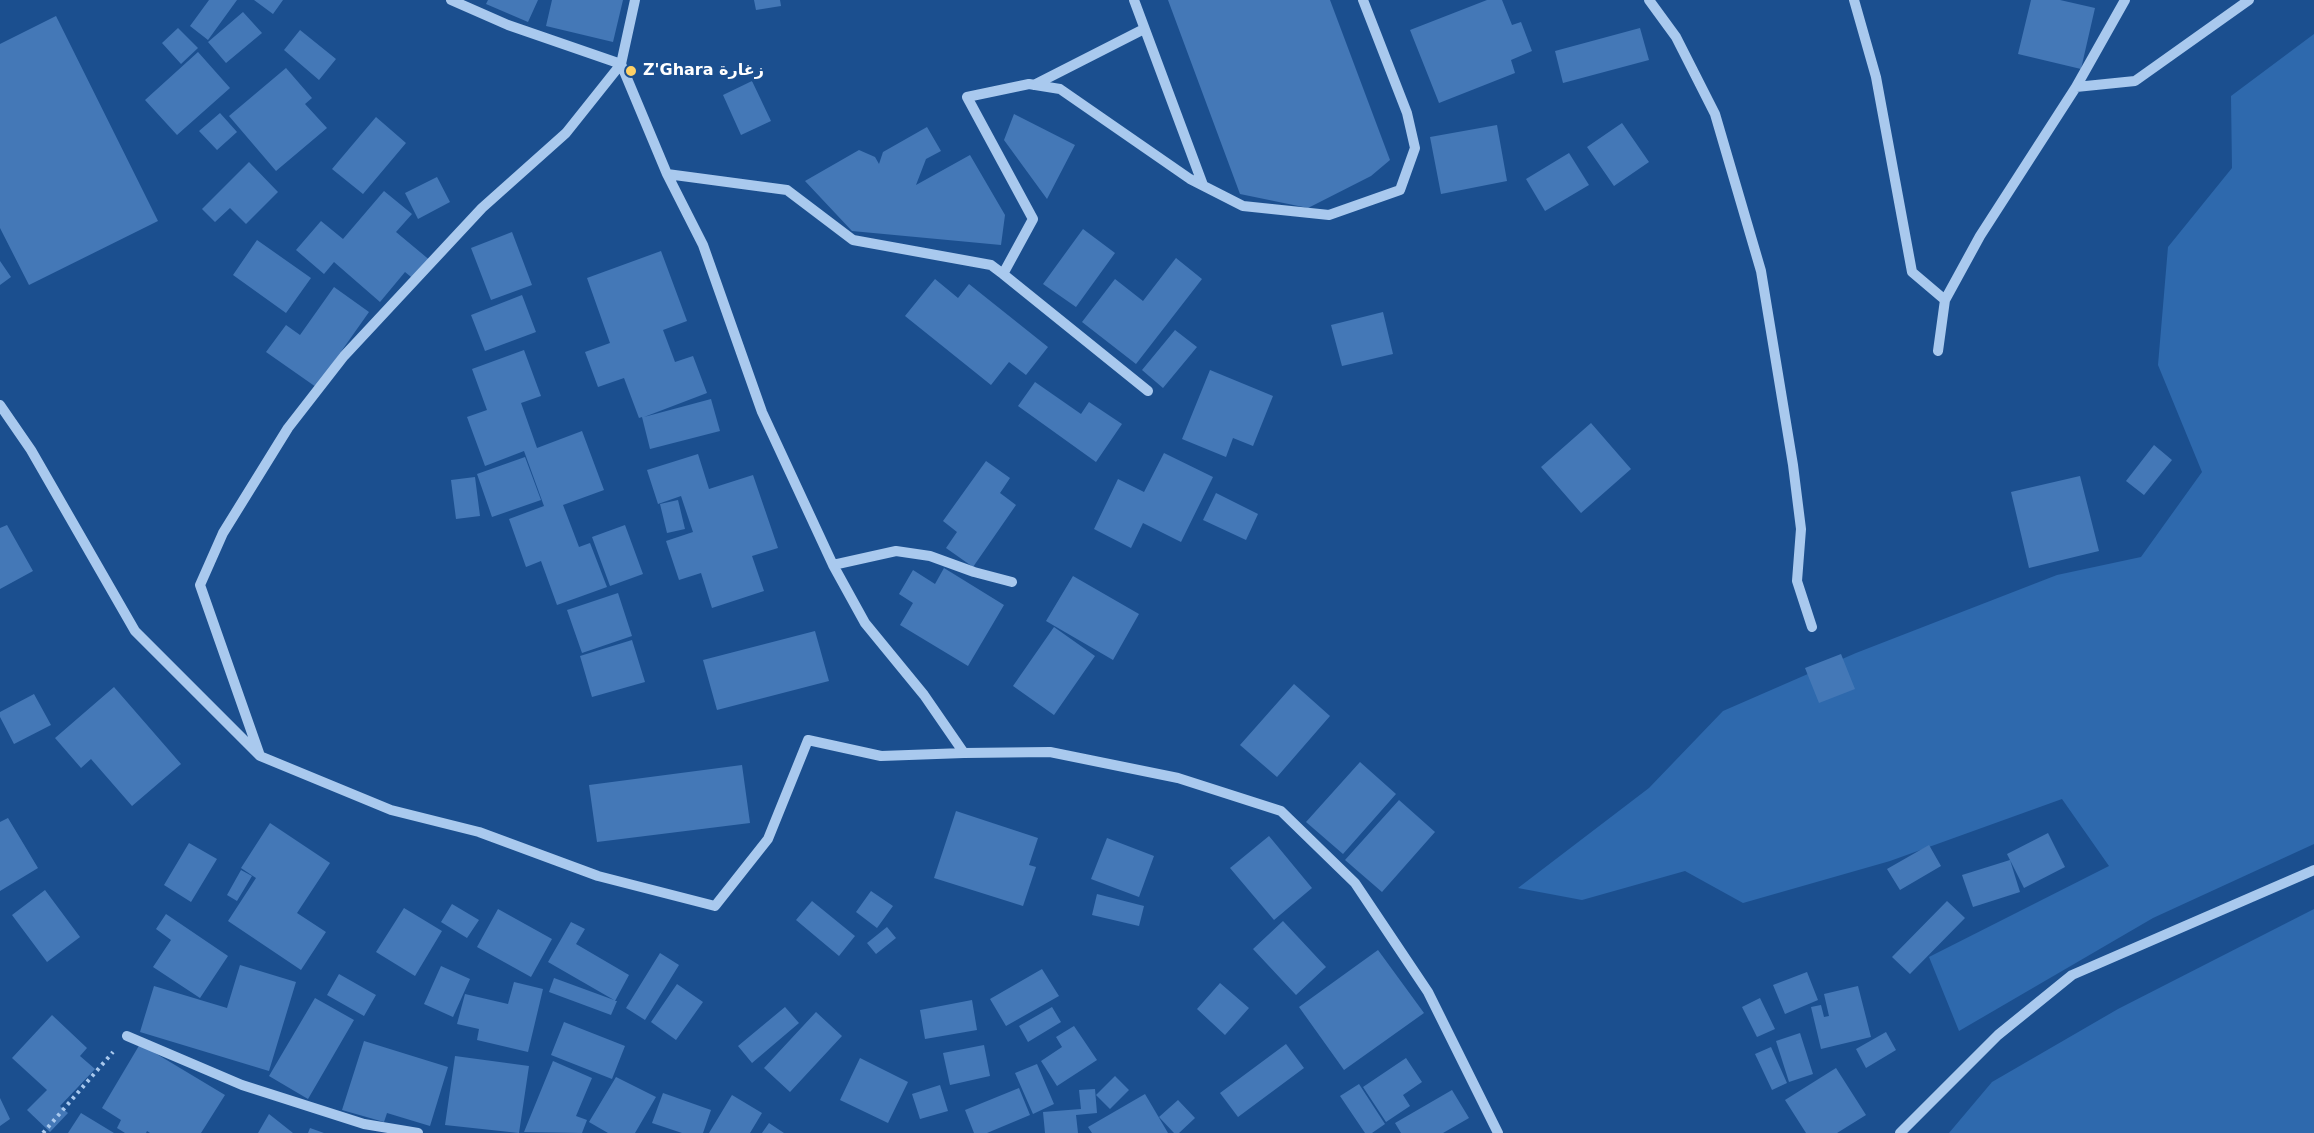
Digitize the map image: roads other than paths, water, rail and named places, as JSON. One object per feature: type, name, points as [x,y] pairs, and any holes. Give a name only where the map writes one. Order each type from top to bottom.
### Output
[{"type":"street","points":[[451,0],[508,25],[621,64],[667,174],[703,245],[762,412],[833,565],[866,623],[924,695],[964,753]]},
{"type":"street","points":[[260,756],[200,585],[223,533],[288,428],[344,356],[482,208],[566,134],[621,64],[635,0]]},
{"type":"street","points":[[1134,0],[1203,185]]},
{"type":"street","points":[[1003,274],[1033,219],[967,98],[1029,84],[1060,89],[1203,185],[1243,206],[1329,215],[1400,190],[1415,148],[1407,113],[1363,0]]},
{"type":"street","points":[[1649,0],[1676,37],[1715,114],[1761,271],[1793,465],[1801,529],[1797,581],[1812,627]]},
{"type":"street","points":[[1854,0],[1876,77],[1912,272],[1944,300]]},
{"type":"street","points":[[1938,351],[1944,300],[1980,236],[2076,87],[2125,0]]},
{"type":"street","points":[[2076,87],[2135,81],[2249,0]]},
{"type":"street","points":[[1034,85],[1144,29]]},
{"type":"street","points":[[667,174],[787,190],[853,240],[991,265],[1148,391]]},
{"type":"street","points":[[0,405],[30,450],[135,632],[260,756],[391,810],[479,832],[598,876],[715,906],[768,839],[808,740],[881,756],[1050,752],[1178,778],[1281,811],[1355,883],[1428,992],[1498,1133]]},
{"type":"street","points":[[833,565],[896,551],[930,556],[974,572],[1012,582]]},
{"type":"street","points":[[1900,1133],[1998,1035],[2072,975],[2314,870]]},
{"type":"street","points":[[127,1036],[242,1085],[364,1124],[418,1133]]},
{"type":"place","name":"Z'Ghara زغارة","points":[[631,71]]}]
